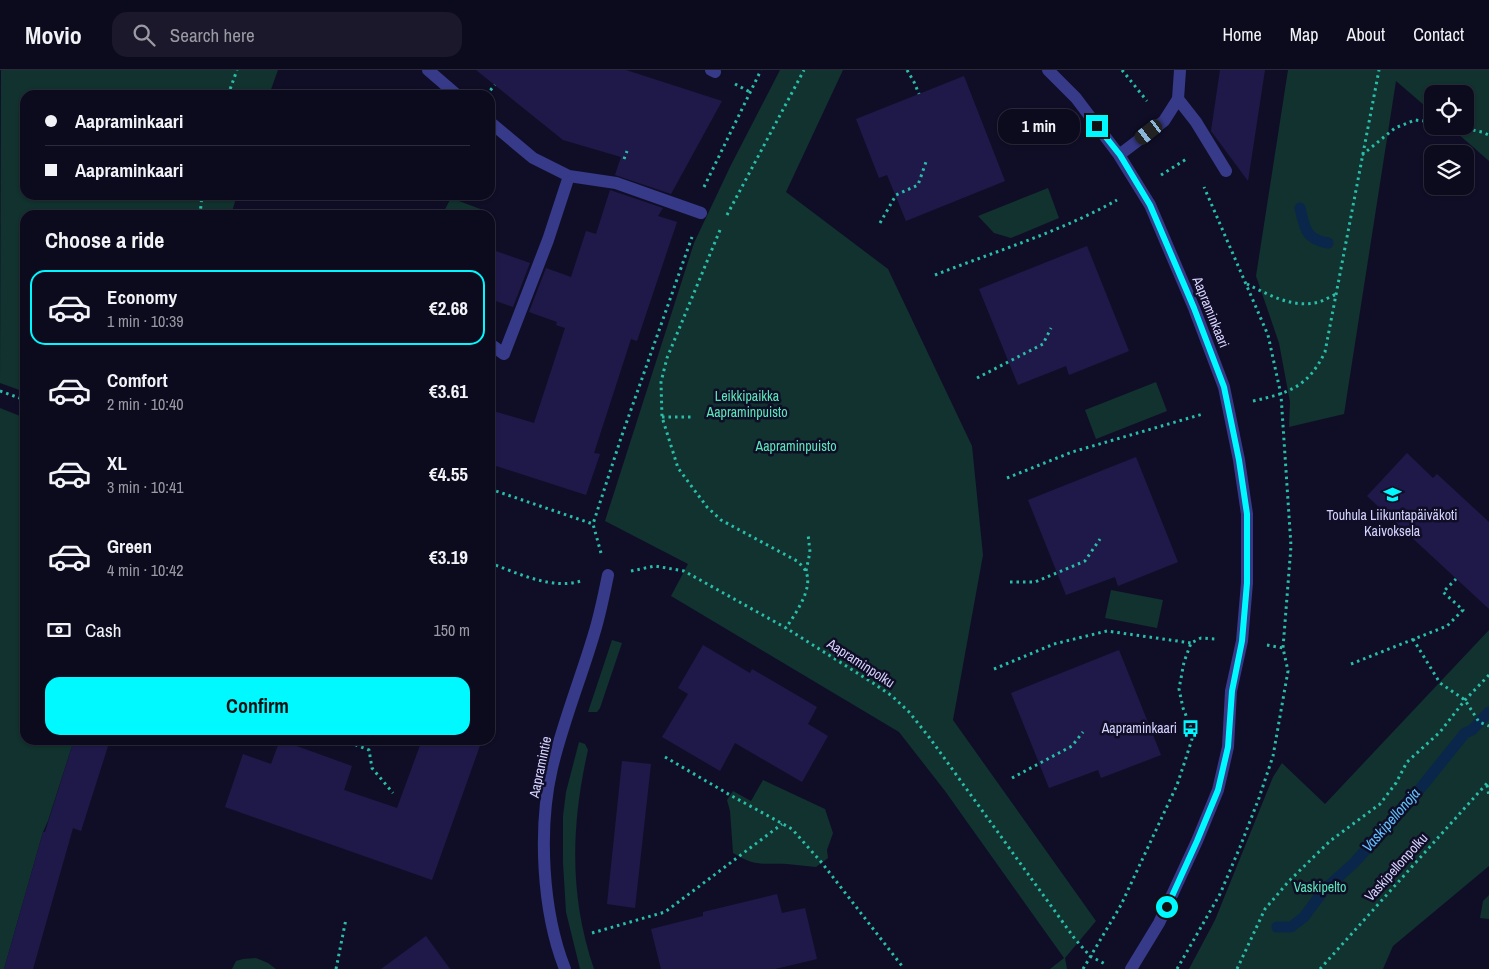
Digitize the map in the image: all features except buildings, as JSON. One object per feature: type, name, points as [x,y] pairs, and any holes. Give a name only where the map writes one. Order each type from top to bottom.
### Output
[{"type":"street","points":[[428,70],[452,90]]},
{"type":"street","name":"Aapraminkaari","points":[[1048,70],[1076,98],[1120,155],[1150,205],[1194,308],[1224,387],[1239,460],[1247,514],[1247,583],[1242,641],[1232,691],[1228,747],[1218,790],[1159,923],[1131,969]]},
{"type":"street","points":[[1120,155],[1164,121],[1178,99],[1180,70]]},
{"type":"street","points":[[1178,99],[1196,122],[1226,171]]},
{"type":"street","points":[[495,126],[533,158],[569,176],[616,184],[701,213]]},
{"type":"street","points":[[495,348],[504,354],[548,240],[569,176]]},
{"type":"street","name":"Aapramintie","points":[[565,969],[556,946],[546,890],[543,849],[547,803],[552,768],[594,634],[608,575]]},
{"type":"path","points":[[230,90],[237,70]]},
{"type":"path","points":[[608,575],[593,524],[621,438],[701,213],[705,185],[761,70]]},
{"type":"path","points":[[804,70],[724,220],[667,358],[661,382],[662,417],[678,468],[707,507],[721,520],[797,561],[806,571]]},
{"type":"path","points":[[907,70],[919,94]]},
{"type":"path","points":[[1281,395],[1301,384],[1312,373],[1325,352],[1361,156],[1379,70]]},
{"type":"path","points":[[490,90],[495,85]]},
{"type":"path","points":[[739,86],[750,92]]},
{"type":"path","points":[[1361,156],[1395,128],[1415,120],[1424,121]]},
{"type":"path","points":[[1474,130],[1489,136]]},
{"type":"path","points":[[935,275],[1096,212],[1140,188],[1188,158]]},
{"type":"path","points":[[880,223],[896,195],[918,185],[927,159]]},
{"type":"path","points":[[701,213],[724,220]]},
{"type":"path","points":[[1247,284],[1285,301],[1305,304],[1320,302],[1337,294]]},
{"type":"path","points":[[978,378],[1043,344],[1050,328]]},
{"type":"path","points":[[0,391],[20,398]]},
{"type":"path","points":[[1007,478],[1072,452],[1229,406]]},
{"type":"path","points":[[662,417],[692,417]]},
{"type":"path","points":[[495,491],[593,524]]},
{"type":"path","points":[[786,628],[799,608],[807,590],[806,571],[810,552],[808,534]]},
{"type":"path","points":[[1010,582],[1035,582],[1085,561],[1100,540]]},
{"type":"path","name":"Aapraminpolku","points":[[495,565],[533,578],[562,584],[570,584],[655,566],[681,569],[786,628],[873,683],[892,696],[909,712],[930,737],[1075,939],[1090,956],[1115,969]]},
{"type":"path","points":[[1351,664],[1447,626],[1463,610],[1443,592],[1456,578]]},
{"type":"path","points":[[994,669],[1054,644],[1107,631],[1191,643],[1201,638],[1242,641],[1283,648]]},
{"type":"path","points":[[1412,639],[1440,682],[1465,700],[1479,722],[1489,726]]},
{"type":"path","points":[[1083,969],[1121,905],[1176,785],[1192,739],[1191,728],[1183,708],[1179,689],[1184,662],[1191,643]]},
{"type":"path","points":[[1237,969],[1266,909],[1289,881],[1330,841],[1380,804],[1396,783],[1407,762],[1440,732],[1465,700],[1489,675]]},
{"type":"path","points":[[1012,778],[1072,746],[1083,732]]},
{"type":"path","points":[[356,745],[369,750],[372,768],[393,793]]},
{"type":"path","points":[[665,756],[792,829],[822,862],[902,966],[901,969]]},
{"type":"path","points":[[1488,783],[1489,796]]},
{"type":"path","name":"Vaskipellonpolku","points":[[1320,969],[1488,783]]},
{"type":"path","points":[[592,933],[665,912],[782,824]]},
{"type":"path","points":[[336,969],[346,919]]},
{"type":"green space","points":[[1,70],[278,70],[271,90],[20,90],[20,200],[236,200],[232,210],[20,210],[20,390],[0,383]]},
{"type":"green space","name":"Aapraminpuisto","points":[[780,70],[843,70],[786,192],[888,269],[972,446],[983,555],[953,720],[1096,921],[1065,958],[1067,969],[1050,969],[1064,958],[945,791],[899,732],[671,596],[688,564],[605,521],[694,243],[730,167]]},
{"type":"green space","points":[[1288,70],[1489,70],[1489,161],[1474,148],[1474,145],[1471,145],[1459,135],[1474,135],[1474,85],[1424,85],[1424,105],[1396,81],[1344,414],[1289,427],[1290,402],[1279,343],[1256,276]]},
{"type":"green space","points":[[1048,188],[1059,218],[1011,238],[994,233],[978,216]]},
{"type":"green space","points":[[450,200],[456,200],[483,210],[445,210]]},
{"type":"green space","points":[[1156,382],[1167,411],[1096,439],[1085,410]]},
{"type":"green space","points":[[0,408],[20,416],[20,745],[72,745],[43,832],[4,969],[0,969]]},
{"type":"green space","points":[[1111,590],[1163,600],[1157,628],[1105,618]]},
{"type":"green space","name":"Vaskipelto","points":[[1489,630],[1489,866],[1393,946],[1383,969],[1189,969],[1215,920],[1273,777],[1282,763],[1325,804]]},
{"type":"green space","points":[[612,640],[622,643],[600,708],[597,712],[588,712]]},
{"type":"green space","points":[[579,742],[585,744],[588,750],[578,806],[575,860],[580,915],[594,969],[580,969],[566,912],[563,816],[566,792]]},
{"type":"green space","points":[[763,780],[825,809],[833,833],[827,850],[828,858],[816,867],[759,863],[733,853],[730,811],[727,800],[733,791],[751,801]]},
{"type":"green space","points":[[1489,895],[1489,919],[1480,918],[1483,901]]},
{"type":"green space","points":[[256,958],[276,969],[232,969],[236,961]]},
{"type":"waterway","points":[[1300,208],[1307,232],[1315,239],[1328,243]]},
{"type":"waterway","name":"Vaskipellonoja","points":[[1277,927],[1291,927],[1304,917],[1324,890],[1354,863],[1411,800],[1465,733],[1472,730],[1489,712]]},
{"type":"place","name":"Touhula Liikuntapäiväkoti Kaivoksela","points":[[1392,495]]},
{"type":"place","name":"Aapraminkaari","points":[[1191,728]]},
{"type":"route","points":[[1097,126],[1120,155],[1150,205],[1194,308],[1224,387],[1239,460],[1247,514],[1247,583],[1242,641],[1232,691],[1228,747],[1218,790],[1167,907]]},
{"type":"park label","name":"Leikkipaikka Aapraminpuisto","points":[[747,404]]}]
